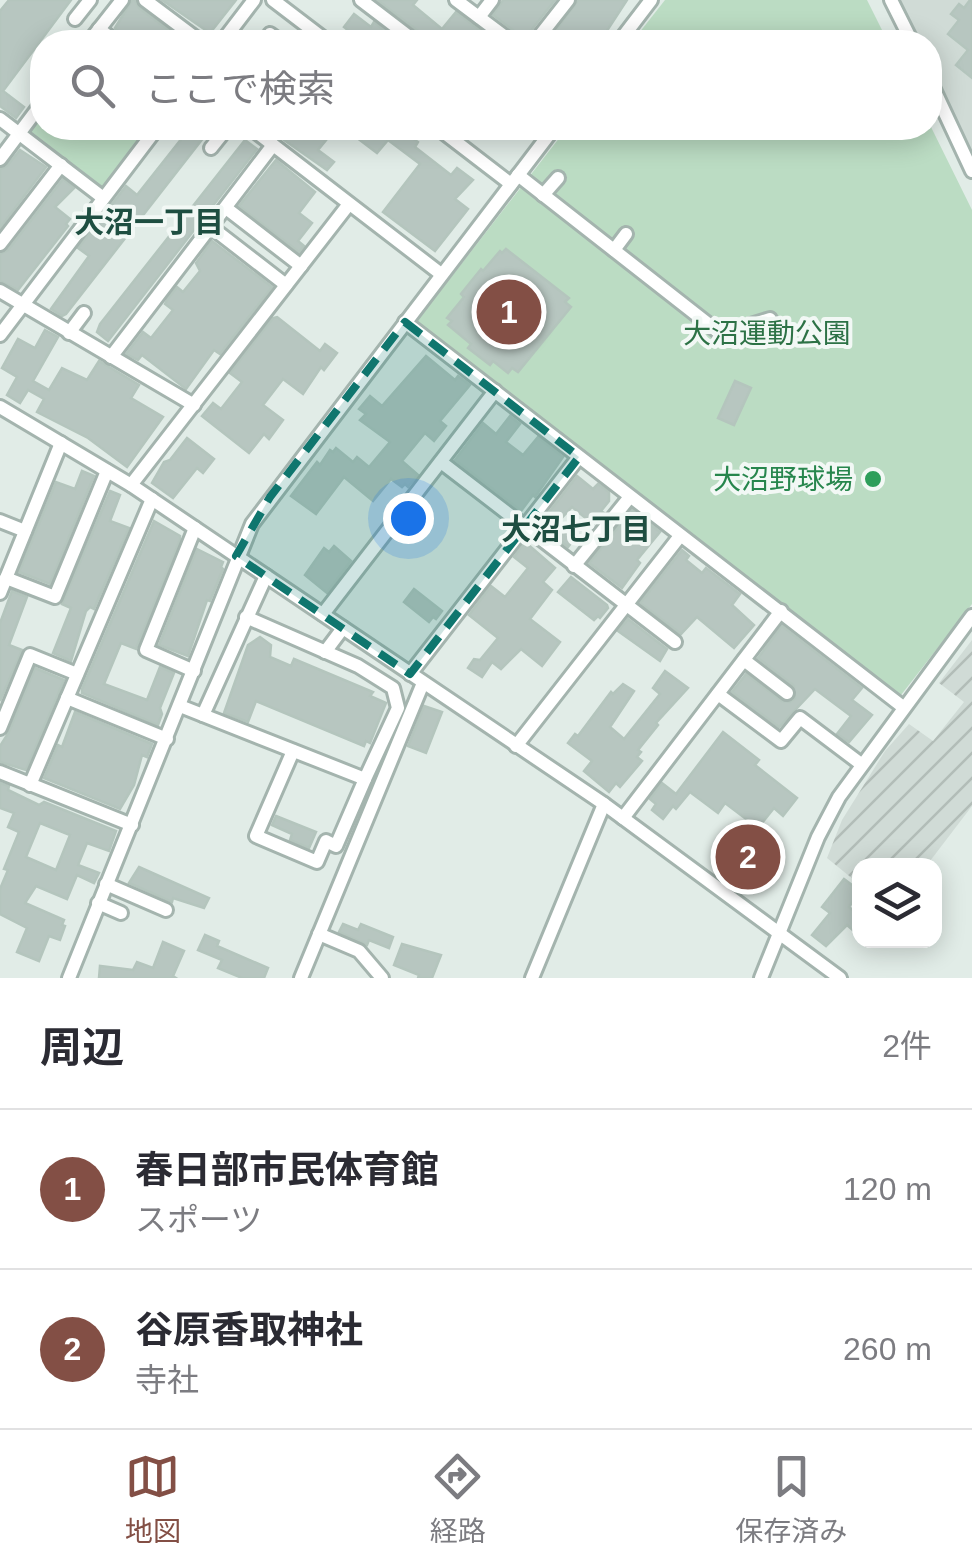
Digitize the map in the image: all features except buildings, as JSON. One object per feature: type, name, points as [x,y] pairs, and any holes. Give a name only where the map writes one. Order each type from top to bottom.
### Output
[{"type":"street","points":[[75,20],[90,0]]},
{"type":"street","points":[[99,29],[122,0]]},
{"type":"street","points":[[145,0],[185,30]]},
{"type":"street","points":[[231,30],[254,0]]},
{"type":"street","points":[[273,0],[310,30]]},
{"type":"street","points":[[361,0],[400,30]]},
{"type":"street","points":[[456,0],[496,30]]},
{"type":"street","points":[[479,17],[492,0]]},
{"type":"street","points":[[544,30],[568,0]]},
{"type":"street","points":[[628,30],[652,0]]},
{"type":"street","points":[[892,0],[906,30]]},
{"type":"street","points":[[942,106],[972,170]]},
{"type":"street","points":[[0,119],[102,197]]},
{"type":"street","points":[[0,158],[30,119]]},
{"type":"street","points":[[0,335],[147,140]]},
{"type":"street","points":[[211,148],[217,140]]},
{"type":"street","points":[[267,140],[441,274]]},
{"type":"street","points":[[456,140],[543,195],[722,334],[770,319]]},
{"type":"street","points":[[68,978],[252,524],[545,140]]},
{"type":"street","points":[[111,357],[274,145]]},
{"type":"street","points":[[0,244],[61,166]]},
{"type":"street","points":[[543,195],[558,178]]},
{"type":"street","points":[[131,485],[349,204]]},
{"type":"street","points":[[226,208],[301,266]]},
{"type":"street","points":[[210,228],[286,285]]},
{"type":"street","points":[[614,250],[626,234]]},
{"type":"street","points":[[0,291],[194,405]]},
{"type":"street","points":[[69,332],[84,313]]},
{"type":"street","points":[[405,322],[903,706]]},
{"type":"street","points":[[323,614],[495,391]]},
{"type":"street","points":[[0,407],[131,485],[604,804],[840,978]]},
{"type":"street","points":[[0,593],[62,443]]},
{"type":"street","points":[[410,674],[579,457]]},
{"type":"street","points":[[441,462],[675,642]]},
{"type":"street","points":[[6,578],[54,597],[107,470]]},
{"type":"street","points":[[574,566],[630,498]]},
{"type":"street","points":[[30,785],[152,499]]},
{"type":"street","points":[[0,521],[26,531]]},
{"type":"street","points":[[194,671],[146,650],[195,528]]},
{"type":"street","points":[[516,746],[680,536]]},
{"type":"street","points":[[203,715],[266,576]]},
{"type":"street","points":[[623,818],[781,612]]},
{"type":"street","points":[[761,978],[818,836],[861,764],[972,616]]},
{"type":"street","points":[[246,617],[384,682],[398,697],[398,708],[336,846],[326,841],[317,862],[256,836],[294,751]]},
{"type":"street","points":[[325,652],[342,628]]},
{"type":"street","points":[[0,728],[30,655],[77,674]]},
{"type":"street","points":[[744,660],[787,693]]},
{"type":"street","points":[[384,682],[396,665]]},
{"type":"street","points":[[301,978],[422,683]]},
{"type":"street","points":[[718,694],[781,742],[800,718],[861,764]]},
{"type":"street","points":[[66,698],[166,739]]},
{"type":"street","points":[[180,706],[365,779]]},
{"type":"street","points":[[0,772],[132,824]]},
{"type":"street","points":[[532,978],[604,804]]},
{"type":"street","points":[[106,884],[166,910]]},
{"type":"street","points":[[98,903],[122,913]]},
{"type":"street","points":[[319,934],[359,951],[382,978]]},
{"type":"highlighted area","points":[[405,322],[579,457],[410,674],[236,556],[270,497]]},
{"type":"shaded area","points":[[898,0],[972,0],[972,167],[942,98],[942,30],[912,30]]},
{"type":"shaded area","points":[[972,640],[972,806],[932,858],[852,858],[852,878],[827,858],[842,820],[885,751],[909,724],[933,741],[964,702],[939,683]]},
{"type":"green space","points":[[665,0],[867,0],[882,30],[641,30]]},
{"type":"green space","points":[[39,140],[139,140],[102,188]]},
{"type":"green space","name":"大沼運動公園","points":[[558,140],[937,140],[972,210],[972,604],[901,695],[417,321]]},
{"type":"place","name":"春日部市民体育館","points":[[509,312]]},
{"type":"place","name":"大沼野球場","points":[[873,479]]},
{"type":"place","name":"谷原香取神社","points":[[748,857]]},
{"type":"district","name":"大沼一丁目","points":[[149,222]]},
{"type":"district","name":"大沼七丁目","points":[[576,529]]}]
